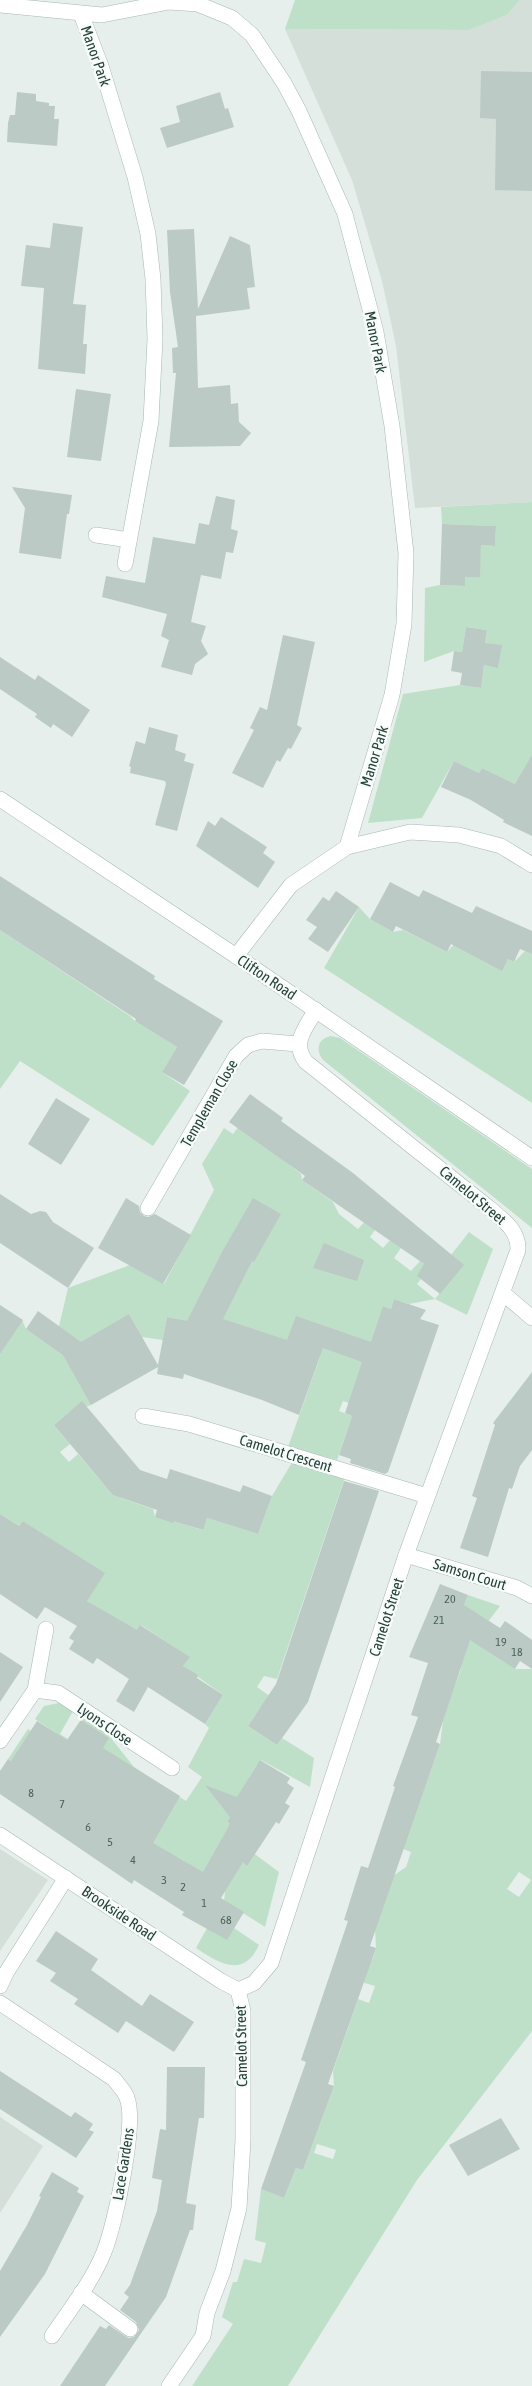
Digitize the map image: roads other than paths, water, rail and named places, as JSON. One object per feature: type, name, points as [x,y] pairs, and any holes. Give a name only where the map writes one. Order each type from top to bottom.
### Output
[{"type":"street","name":"Manor Park","points":[[0,5],[81,14],[117,14],[169,2],[184,3],[204,6],[237,21],[257,41],[284,83],[299,111],[345,214],[376,332],[392,426],[406,553],[404,624],[392,695],[348,847]]},
{"type":"street","name":"Manor Park","points":[[81,14],[101,66],[135,177],[152,261],[155,339],[151,421],[125,564]]},
{"type":"street","points":[[96,535],[129,540]]},
{"type":"street","name":"Clifton Road","points":[[0,799],[236,956],[532,1158]]},
{"type":"street","points":[[236,956],[291,885],[348,847],[410,832],[459,836],[501,846],[532,865]]},
{"type":"street","points":[[298,1044],[316,1010]]},
{"type":"street","name":"Templeman Close","points":[[148,1208],[236,1056],[248,1044],[262,1041],[298,1044]]},
{"type":"street","name":"Camelot Street","points":[[169,2386],[203,2336],[207,2313],[223,2271],[239,2208],[243,2140],[243,2011],[238,1990],[254,1983],[271,1963],[406,1555],[504,1294],[518,1250],[516,1234],[511,1227],[306,1062],[299,1050],[298,1044]]},
{"type":"street","points":[[504,1294],[532,1318]]},
{"type":"street","name":"Camelot Crescent","points":[[143,1416],[189,1424],[427,1496]]},
{"type":"street","name":"Samson Court","points":[[406,1555],[517,1588],[532,1596]]},
{"type":"street","points":[[0,1742],[35,1690],[46,1630]]},
{"type":"street","name":"Lyons Close","points":[[35,1690],[58,1693],[172,1768]]},
{"type":"street","name":"Brookside Road","points":[[0,1835],[221,1981],[238,1990]]},
{"type":"street","points":[[0,1986],[6,1973],[66,1878]]},
{"type":"street","name":"Lace Gardens","points":[[0,2003],[114,2079],[127,2097],[130,2118],[128,2142],[112,2232],[104,2253],[81,2293],[52,2336]]},
{"type":"street","points":[[81,2293],[130,2329]]}]
